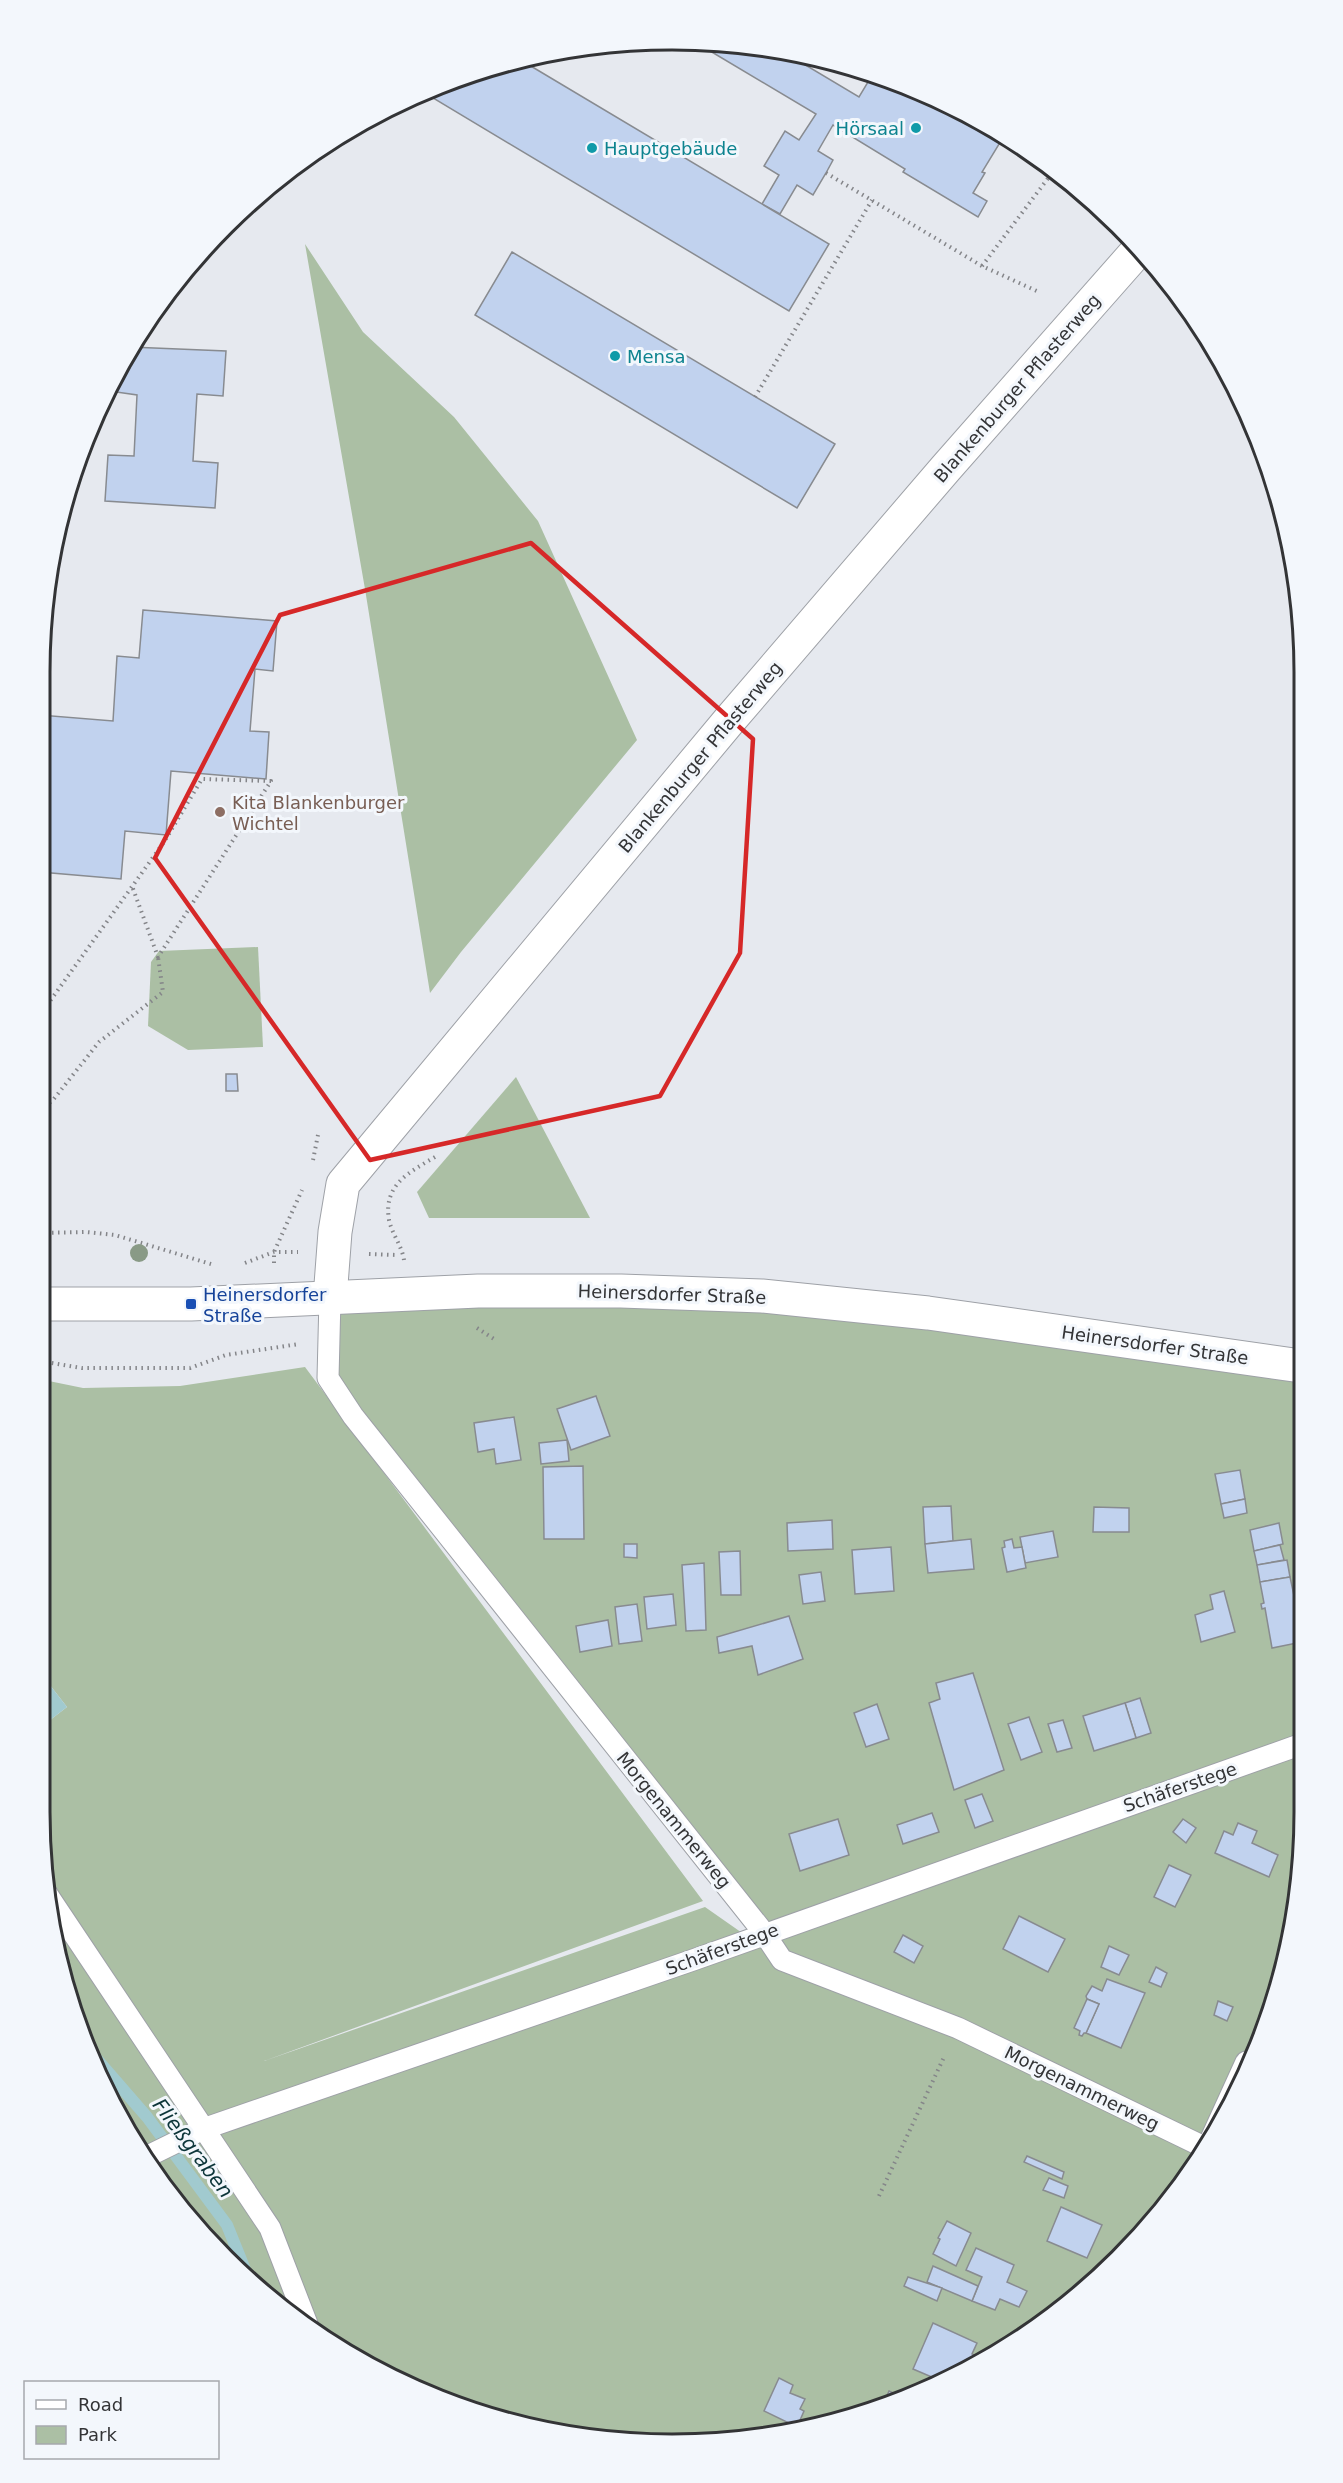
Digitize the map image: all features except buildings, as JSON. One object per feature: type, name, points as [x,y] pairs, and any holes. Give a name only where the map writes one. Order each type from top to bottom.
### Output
[{"type":"main road","name":"Blankenburger Pflasterweg","points":[[330,1298],[335,1232],[343,1184],[728,722],[946,468],[1133,255]]},
{"type":"main road","name":"Heinersdorfer Straße","points":[[50,1304],[191,1304],[478,1291],[621,1291],[762,1296],[928,1312],[1294,1365]]},
{"type":"lane","name":"Morgenammerweg","points":[[330,1298],[328,1378],[353,1416],[764,1933],[782,1960],[958,2028],[1197,2144]]},
{"type":"lane","name":"Schäferstege","points":[[153,2155],[197,2132],[1294,1747]]},
{"type":"lane","points":[[58,1910],[189,2107],[197,2132],[270,2228],[302,2312]]},
{"type":"path","points":[[826,173],[982,266],[1039,292]]},
{"type":"path","points":[[982,266],[1049,177]]},
{"type":"path","points":[[755,397],[872,200]]},
{"type":"path","points":[[50,1001],[164,842],[202,779],[271,781],[159,957]]},
{"type":"path","points":[[50,1102],[99,1042],[163,992],[159,957],[132,886]]},
{"type":"path","points":[[389,1219],[390,1198],[400,1177],[435,1157]]},
{"type":"path","points":[[50,1233],[86,1232],[115,1235],[209,1264],[220,1264]]},
{"type":"path","points":[[50,1363],[82,1368],[190,1368],[226,1355],[239,1353]]},
{"type":"path","points":[[879,2196],[958,2028]]},
{"type":"highlighted area","points":[[531,543],[753,739],[740,953],[660,1096],[370,1160],[155,858],[280,615]]},
{"type":"green space","points":[[305,244],[363,332],[454,417],[538,521],[637,740],[461,952],[430,993],[365,589]]},
{"type":"green space","points":[[258,947],[263,1047],[188,1050],[148,1026],[151,962],[159,951]]},
{"type":"green space","points":[[516,1077],[590,1218],[429,1218],[417,1192]]},
{"type":"green space","points":[[621,1291],[1294,1365],[1294,1811],[1288,1893],[1282,1933],[1272,1972],[1246,2050],[1229,2087],[1189,2157],[1139,2222],[1111,2251],[1082,2279],[1017,2329],[947,2369],[910,2386],[832,2412],[793,2422],[753,2428],[672,2434],[590,2428],[550,2422],[472,2400],[433,2386],[360,2350],[326,2329],[261,2279],[232,2251],[204,2222],[154,2157],[114,2087],[97,2050],[71,1972],[61,1933],[55,1893],[51,1852],[50,1720],[67,1707],[50,1685],[50,1381],[83,1388],[180,1386],[305,1367],[703,1901],[264,2061],[705,1907],[781,1960],[328,1378],[330,1298]]},
{"type":"water","points":[[50,1685],[67,1707],[50,1720]]},
{"type":"waterway","name":"Fließgraben","points":[[106,2070],[147,2117],[227,2225],[241,2260]]},
{"type":"place","name":"Hörsaal","points":[[916,128]]},
{"type":"place","name":"Hauptgebäude","points":[[592,148]]},
{"type":"place","name":"Mensa","points":[[615,356]]},
{"type":"place","name":"Kita Blankenburger Wichtel","points":[[220,812]]},
{"type":"place","name":"Heinersdorfer Straße","points":[[191,1304]]}]
